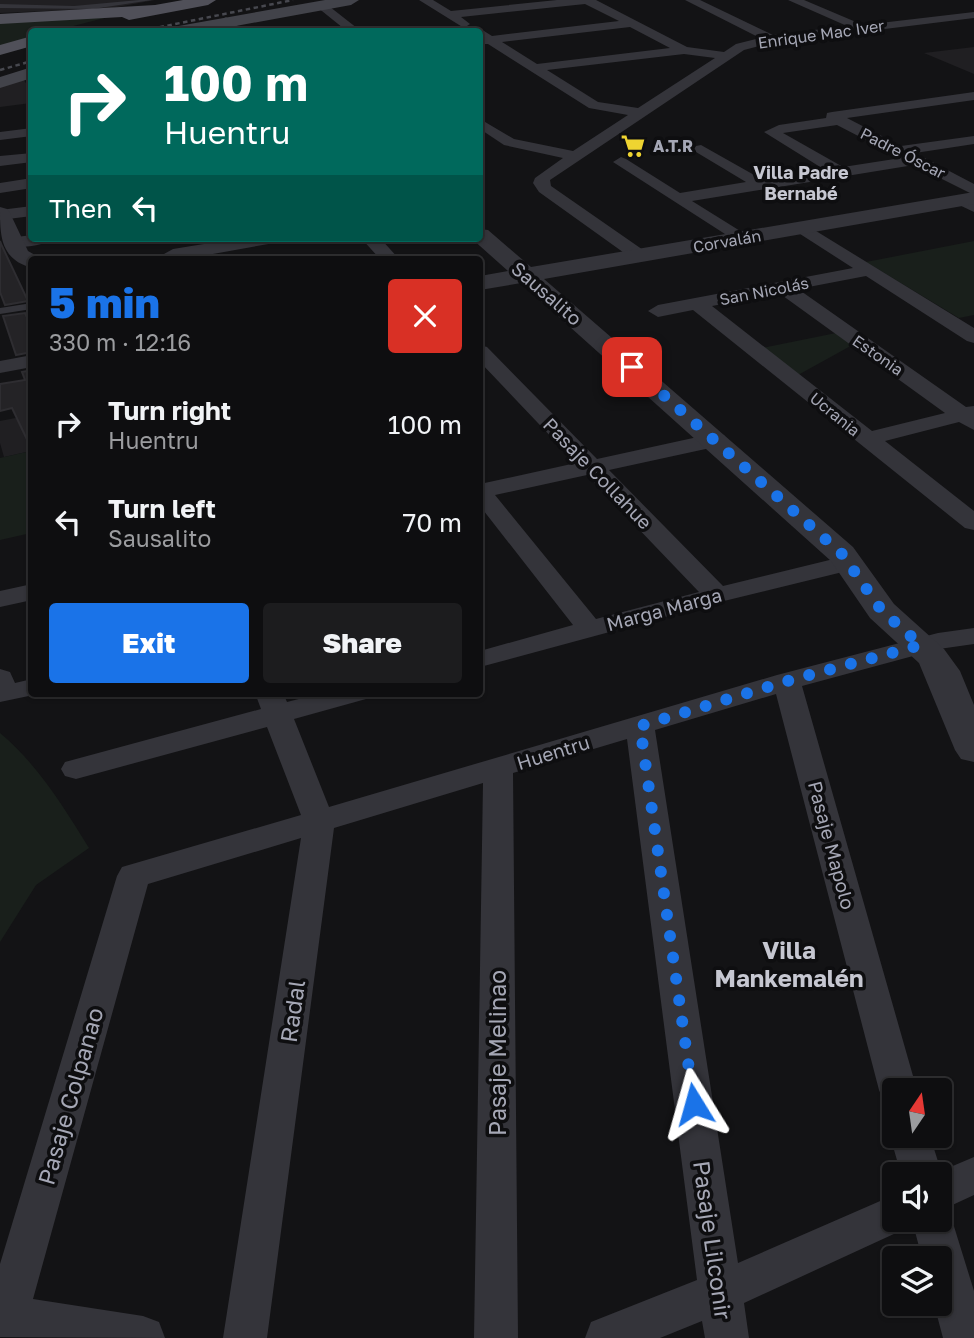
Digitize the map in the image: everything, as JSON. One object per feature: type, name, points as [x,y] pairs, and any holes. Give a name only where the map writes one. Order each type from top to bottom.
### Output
[{"type":"main road","points":[[0,19],[84,16],[182,0]]},
{"type":"main road","points":[[84,16],[151,5],[208,0]]},
{"type":"main road","points":[[213,28],[351,0]]},
{"type":"main road","points":[[79,28],[151,5]]},
{"type":"main road","points":[[0,50],[28,42]]},
{"type":"main road","points":[[0,83],[28,75]]},
{"type":"street","points":[[425,0],[468,28]]},
{"type":"street","points":[[449,15],[587,0],[684,50]]},
{"type":"street","points":[[691,0],[771,39]]},
{"type":"street","points":[[794,0],[862,28]]},
{"type":"street","points":[[321,5],[351,28]]},
{"type":"street","name":"Enrique Mac Iver","points":[[640,256],[543,186],[543,178],[726,56],[747,45],[771,39],[974,15]]},
{"type":"street","points":[[483,37],[633,23]]},
{"type":"street","points":[[483,38],[594,105],[640,113]]},
{"type":"street","points":[[535,68],[684,50],[726,56]]},
{"type":"street","points":[[840,172],[772,134],[774,130],[974,96]]},
{"type":"street","name":"Padre Óscar","points":[[835,118],[916,160],[970,199]]},
{"type":"street","points":[[483,125],[509,142],[575,156]]},
{"type":"street","points":[[0,136],[28,132]]},
{"type":"street","points":[[898,151],[974,139]]},
{"type":"street","points":[[701,149],[761,185]]},
{"type":"street","points":[[0,161],[28,157]]},
{"type":"street","points":[[678,198],[916,160]]},
{"type":"street","points":[[621,162],[739,238]]},
{"type":"street","points":[[0,188],[28,184]]},
{"type":"street","name":"Corvalán","points":[[483,282],[970,199]]},
{"type":"street","points":[[28,211],[1,214],[19,255],[28,259]]},
{"type":"street","points":[[803,228],[974,337]]},
{"type":"street","name":"Sausalito","points":[[483,239],[716,440],[850,563],[882,611],[921,645],[942,671],[974,750]]},
{"type":"street","points":[[15,242],[28,240]]},
{"type":"street","points":[[180,256],[254,242]]},
{"type":"street","points":[[374,242],[387,256]]},
{"type":"street","name":"San Nicolás","points":[[658,311],[870,270]]},
{"type":"street","name":"Estonia","points":[[782,287],[970,417]]},
{"type":"street","name":"Ucrania","points":[[697,303],[974,523]]},
{"type":"street","name":"Pasaje Collahue","points":[[483,354],[717,594]]},
{"type":"street","points":[[0,366],[28,362]]},
{"type":"street","points":[[867,439],[970,417]]},
{"type":"street","points":[[483,490],[716,440]]},
{"type":"street","points":[[483,495],[590,629]]},
{"type":"street","name":"Marga Marga","points":[[483,658],[717,594],[850,563]]},
{"type":"street","points":[[0,599],[28,593]]},
{"type":"street","name":"Huentru","points":[[134,876],[787,681],[921,645],[974,636]]},
{"type":"street","name":"Pasaje Mapolo","points":[[787,681],[895,1078]]},
{"type":"street","points":[[76,769],[274,704],[326,697]]},
{"type":"street","name":"Radal","points":[[245,1338],[319,821],[274,704]]},
{"type":"street","name":"Pasaje Lilconir","points":[[640,726],[727,1338]]},
{"type":"street","name":"Pasaje Melinao","points":[[496,1338],[498,768]]},
{"type":"street","name":"Pasaje Colpanao","points":[[3,1316],[134,876]]},
{"type":"street","points":[[952,1186],[974,1175]]},
{"type":"street","points":[[607,1338],[720,1292],[882,1218]]},
{"type":"street","points":[[936,1232],[965,1338]]},
{"type":"street","points":[[3,1316],[143,1338]]},
{"type":"lane","points":[[0,4],[5,0]]},
{"type":"lane","points":[[0,4],[58,9],[151,5]]},
{"type":"lane","points":[[0,311],[28,307]]},
{"type":"shaded area","points":[[0,0],[155,0],[112,8],[0,13]]},
{"type":"shaded area","points":[[112,16],[66,28],[28,28],[28,38],[0,46],[0,21]]},
{"type":"shaded area","points":[[974,47],[974,74],[924,53]]},
{"type":"shaded area","points":[[23,79],[28,86],[28,103],[0,107],[0,87]]},
{"type":"shaded area","points":[[974,241],[974,315],[959,318],[866,262]]},
{"type":"shaded area","points":[[841,332],[856,343],[798,375],[762,348]]},
{"type":"shaded area","points":[[28,416],[28,452],[4,457],[0,443],[0,421]]},
{"type":"shaded area","points":[[28,452],[28,534],[0,540],[0,458]]},
{"type":"shaded area","points":[[0,733],[38,772],[89,848],[36,885],[0,942]]},
{"type":"building","points":[[0,241],[28,301],[5,305],[0,292]]},
{"type":"building","points":[[25,313],[28,319],[28,353],[16,355],[3,316]]},
{"type":"building","points":[[28,371],[28,442],[12,408],[0,411],[0,384],[25,380],[22,372]]},
{"type":"railway","points":[[156,28],[293,0]]},
{"type":"railway","points":[[0,70],[28,62]]},
{"type":"place","name":"A.T.R","points":[[633,146]]},
{"type":"district","name":"Villa Padre Bernabé","points":[[801,182]]},
{"type":"district","name":"Villa Mankemalén","points":[[789,963]]},
{"type":"route","points":[[632,367],[842,554],[882,611],[921,645],[787,681],[640,726],[694,1104]]}]
